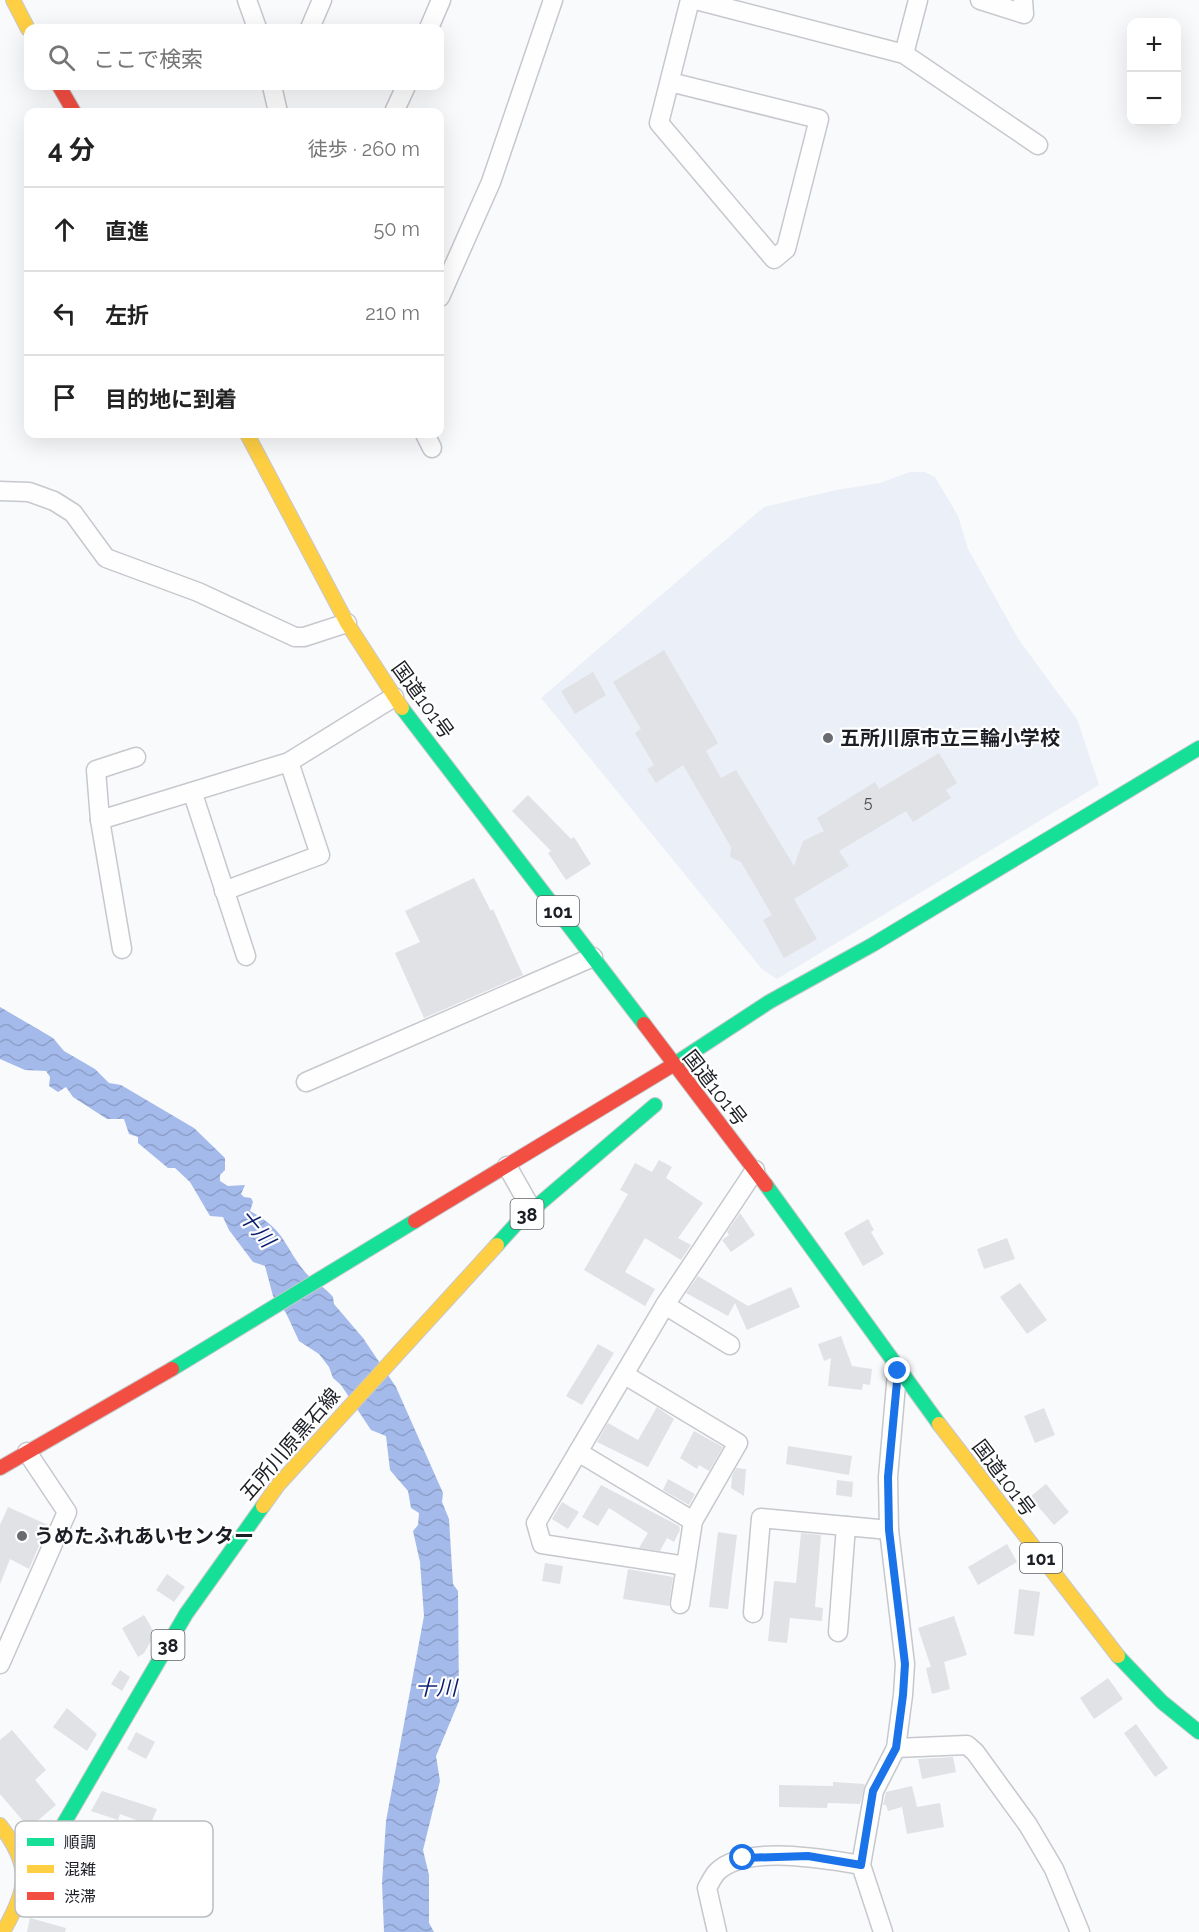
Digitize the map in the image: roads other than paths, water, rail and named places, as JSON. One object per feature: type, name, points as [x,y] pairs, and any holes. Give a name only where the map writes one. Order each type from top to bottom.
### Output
[{"type":"main road","points":[[13,0],[25,24]]},
{"type":"main road","points":[[61,90],[72,108]]},
{"type":"main road","name":"国道101号","points":[[249,438],[347,623],[394,697],[755,1170],[898,1371],[1108,1646],[1162,1702],[1199,1732]]},
{"type":"main road","points":[[0,1468],[159,1376],[507,1166],[673,1065],[769,1002],[905,925],[1199,748]]},
{"type":"main road","name":"五所川原黒石線","points":[[65,1821],[186,1614],[278,1485],[411,1337],[532,1210],[655,1106]]},
{"type":"main road","points":[[0,1825],[15,1848]]},
{"type":"main road","points":[[3,1932],[15,1908]]},
{"type":"street","points":[[247,0],[256,24]]},
{"type":"street","points":[[312,24],[322,0]]},
{"type":"street","points":[[431,24],[441,0]]},
{"type":"street","points":[[444,288],[491,182],[553,0]]},
{"type":"street","points":[[670,82],[819,119],[786,249],[774,259],[659,123],[690,0]]},
{"type":"street","points":[[696,0],[904,54],[1038,145]]},
{"type":"street","points":[[904,54],[918,0]]},
{"type":"street","points":[[980,0],[1024,14],[1023,0]]},
{"type":"street","points":[[273,90],[277,108]]},
{"type":"street","points":[[396,108],[404,90]]},
{"type":"street","points":[[0,491],[29,492],[54,501],[73,513],[106,558],[123,567],[198,592],[295,637],[304,637],[347,623]]},
{"type":"street","points":[[100,820],[193,794],[289,762],[394,697]]},
{"type":"street","points":[[122,949],[100,820],[96,770],[136,757]]},
{"type":"street","points":[[224,891],[320,855],[289,762]]},
{"type":"street","points":[[193,794],[246,956]]},
{"type":"street","points":[[306,1082],[593,957]]},
{"type":"street","points":[[507,1166],[532,1210]]},
{"type":"street","points":[[686,1566],[542,1544],[536,1523],[665,1305],[755,1170]]},
{"type":"street","points":[[665,1305],[730,1345]]},
{"type":"street","points":[[883,1932],[861,1865],[873,1791],[896,1748],[905,1664],[889,1530],[888,1477],[898,1371]]},
{"type":"street","points":[[625,1375],[738,1443],[693,1521],[680,1604]]},
{"type":"street","points":[[0,1664],[67,1512],[27,1452]]},
{"type":"street","points":[[578,1452],[693,1521]]},
{"type":"street","points":[[753,1613],[761,1518],[889,1530]]},
{"type":"street","points":[[838,1632],[846,1526]]},
{"type":"street","points":[[896,1748],[967,1745],[975,1752],[1028,1825],[1054,1869],[1080,1932]]},
{"type":"street","points":[[717,1932],[707,1888],[717,1871],[743,1858],[808,1856],[861,1865]]},
{"type":"water","name":"十川","points":[[0,1007],[53,1038],[64,1051],[95,1069],[109,1083],[121,1085],[194,1128],[225,1158],[225,1170],[220,1175],[220,1181],[228,1186],[245,1185],[241,1194],[251,1198],[253,1202],[250,1211],[271,1225],[283,1238],[305,1272],[333,1297],[334,1304],[363,1338],[396,1387],[443,1493],[442,1502],[449,1519],[453,1584],[458,1591],[459,1701],[436,1756],[440,1781],[423,1850],[429,1875],[429,1923],[434,1932],[384,1932],[382,1883],[386,1821],[424,1616],[420,1562],[413,1531],[418,1525],[419,1513],[411,1508],[408,1491],[390,1470],[386,1436],[371,1430],[341,1385],[333,1378],[329,1367],[319,1354],[299,1341],[286,1313],[273,1296],[265,1266],[253,1262],[229,1230],[223,1217],[210,1216],[190,1182],[175,1168],[168,1168],[138,1143],[138,1137],[129,1134],[124,1119],[107,1119],[73,1097],[66,1087],[58,1092],[49,1086],[50,1077],[46,1071],[25,1070],[0,1059]]},
{"type":"place","name":"五所川原市立三輪小学校","points":[[828,738]]},
{"type":"place","name":"うめたふれあいセンター","points":[[22,1536]]}]
